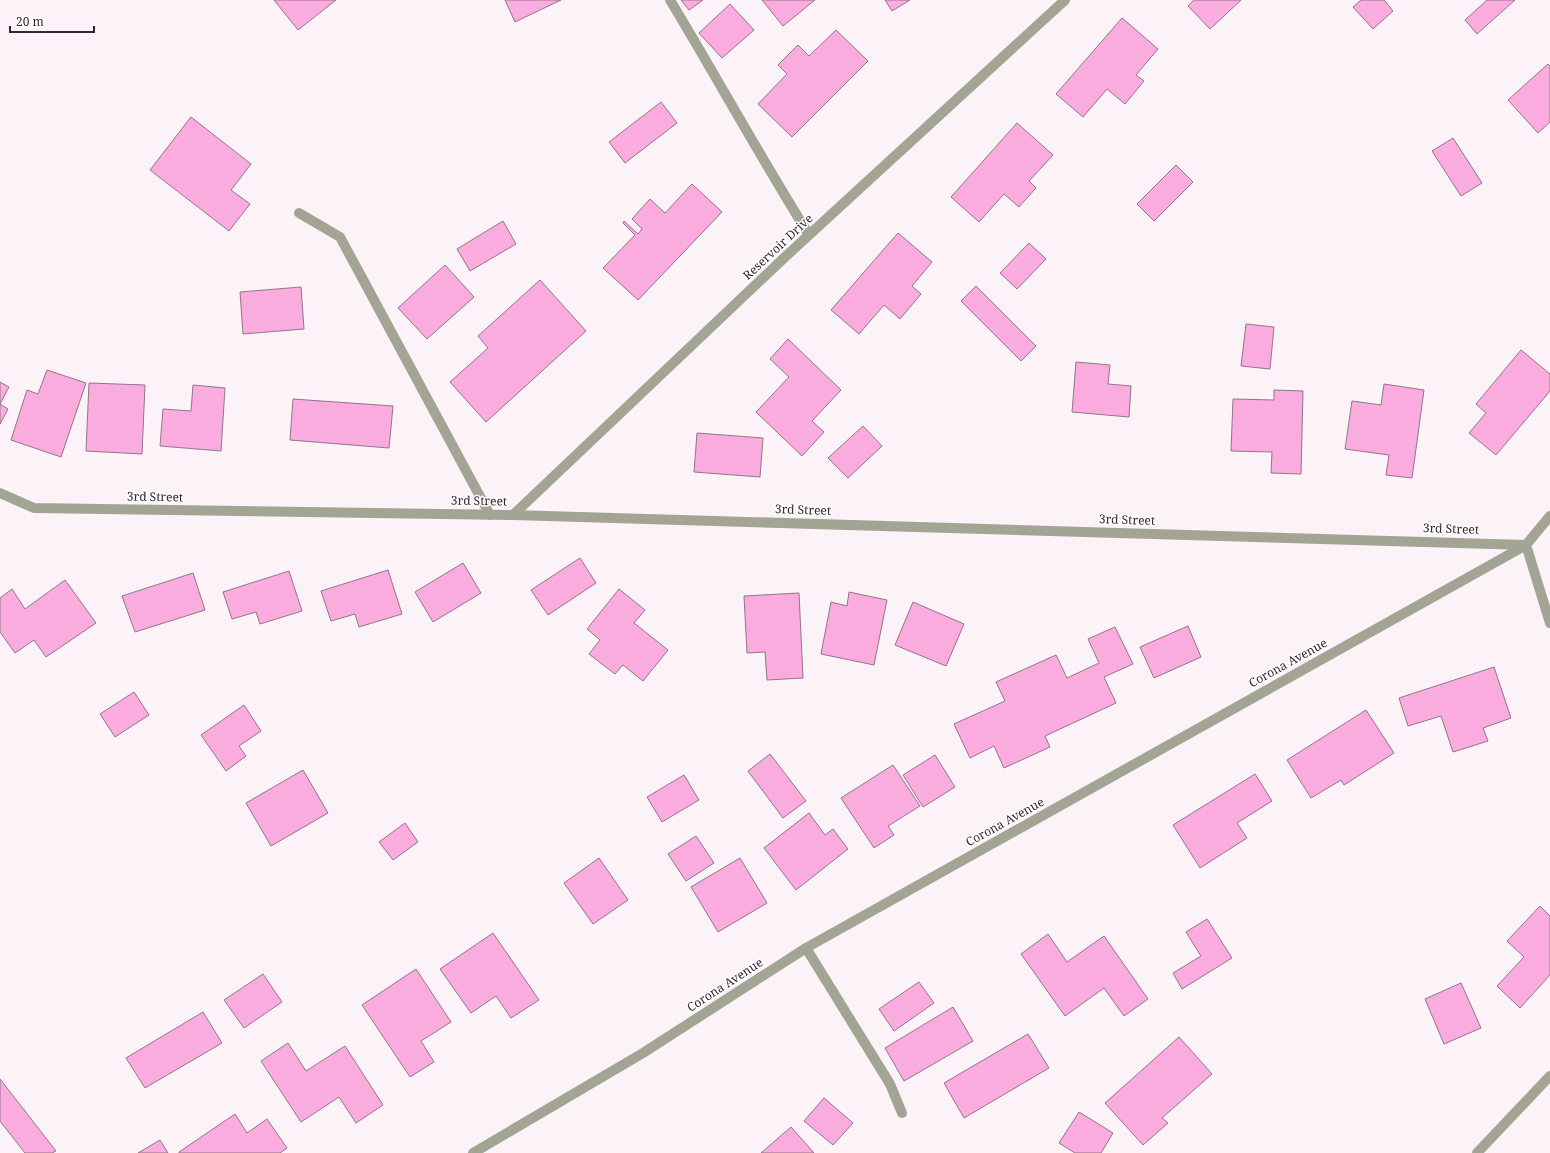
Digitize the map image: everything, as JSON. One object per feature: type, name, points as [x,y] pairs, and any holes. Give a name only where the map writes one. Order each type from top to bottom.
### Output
[{"type":"street","points":[[670,0],[712,69],[766,166],[809,235]]},
{"type":"street","name":"Reservoir Drive","points":[[512,515],[809,235],[1064,0]]},
{"type":"street","points":[[299,213],[340,237],[490,515]]},
{"type":"street","name":"3rd Street","points":[[0,493],[34,508],[512,515],[1526,545]]},
{"type":"street","name":"Corona Avenue","points":[[473,1153],[643,1054],[806,948],[1526,545],[1550,516]]},
{"type":"street","points":[[1526,545],[1550,623]]},
{"type":"street","points":[[806,948],[890,1084],[902,1113]]},
{"type":"street","points":[[1477,1153],[1550,1076]]},
{"type":"building","points":[[274,0],[336,0],[298,30]]},
{"type":"building","points":[[505,0],[561,0],[515,22]]},
{"type":"building","points":[[681,0],[703,0],[689,10]]},
{"type":"building","points":[[762,0],[815,0],[783,26]]},
{"type":"building","points":[[885,0],[910,0],[892,11]]},
{"type":"building","points":[[1194,0],[1241,0],[1210,29],[1188,6]]},
{"type":"building","points":[[1361,0],[1384,0],[1393,11],[1373,29],[1353,7]]},
{"type":"building","points":[[1487,0],[1515,0],[1477,34],[1465,20]]},
{"type":"building","points":[[730,4],[754,30],[722,58],[699,33]]},
{"type":"building","points":[[1122,18],[1158,49],[1136,75],[1144,81],[1125,104],[1107,89],[1083,117],[1056,94]]},
{"type":"building","points":[[836,30],[868,61],[792,137],[758,104],[787,74],[778,65],[798,45],[809,56]]},
{"type":"building","points":[[1548,64],[1550,66],[1550,122],[1538,133],[1508,100]]},
{"type":"building","points":[[661,102],[677,123],[625,163],[609,142]]},
{"type":"building","points":[[191,117],[251,164],[231,190],[250,204],[229,231],[150,170]]},
{"type":"building","points":[[1017,123],[1053,155],[1029,181],[1036,188],[1019,207],[1004,194],[979,222],[951,197]]},
{"type":"building","points":[[1453,138],[1482,183],[1461,196],[1432,151]]},
{"type":"building","points":[[1176,165],[1193,182],[1154,221],[1137,204]]},
{"type":"building","points":[[692,184],[722,212],[638,300],[603,268],[635,235],[623,223],[624,221],[638,234],[642,229],[632,219],[650,199],[665,213]]},
{"type":"building","points":[[503,221],[516,244],[470,271],[457,249]]},
{"type":"building","points":[[898,233],[932,262],[912,286],[921,294],[900,319],[884,305],[859,334],[831,310]]},
{"type":"building","points":[[1029,243],[1046,259],[1017,289],[1000,273]]},
{"type":"building","points":[[445,265],[474,297],[427,339],[398,308]]},
{"type":"building","points":[[540,280],[586,331],[486,422],[450,382],[488,348],[478,336]]},
{"type":"building","points":[[976,286],[1036,346],[1021,361],[961,301]]},
{"type":"building","points":[[301,287],[304,329],[243,334],[240,292]]},
{"type":"building","points":[[1246,324],[1274,327],[1270,369],[1241,366]]},
{"type":"building","points":[[788,339],[841,390],[812,421],[824,432],[802,456],[756,412],[789,377],[770,359]]},
{"type":"building","points":[[1521,350],[1550,374],[1550,391],[1496,455],[1469,433],[1486,413],[1476,404]]},
{"type":"building","points":[[1076,362],[1110,365],[1108,384],[1131,386],[1129,417],[1072,412]]},
{"type":"building","points":[[47,370],[86,383],[61,457],[11,440],[27,390],[38,394]]},
{"type":"building","points":[[0,382],[9,387],[0,404]]},
{"type":"building","points":[[89,383],[145,385],[142,454],[86,451]]},
{"type":"building","points":[[1384,384],[1424,390],[1412,478],[1386,475],[1389,455],[1345,449],[1352,401],[1381,405]]},
{"type":"building","points":[[193,385],[225,388],[221,451],[160,446],[163,409],[191,411]]},
{"type":"building","points":[[1274,390],[1303,391],[1301,474],[1271,473],[1272,452],[1231,451],[1233,399],[1274,400]]},
{"type":"building","points":[[293,399],[393,406],[389,448],[290,440]]},
{"type":"building","points":[[0,404],[8,409],[0,424]]},
{"type":"building","points":[[863,426],[882,446],[848,478],[828,458]]},
{"type":"building","points":[[697,433],[763,438],[760,477],[694,472]]},
{"type":"building","points":[[580,558],[596,583],[548,615],[531,590]]},
{"type":"building","points":[[463,563],[481,593],[433,622],[415,592]]},
{"type":"building","points":[[388,570],[402,614],[359,627],[355,614],[331,621],[321,591]]},
{"type":"building","points":[[289,571],[302,611],[260,624],[256,612],[232,619],[223,592]]},
{"type":"building","points":[[193,573],[205,610],[135,632],[122,596]]},
{"type":"building","points":[[65,580],[96,623],[46,657],[34,640],[15,653],[0,632],[0,598],[12,589],[25,609]]},
{"type":"building","points":[[619,589],[645,610],[634,623],[668,650],[643,681],[623,665],[615,674],[589,654],[600,640],[587,629]]},
{"type":"building","points":[[849,592],[887,600],[874,665],[821,654],[831,602],[847,606]]},
{"type":"building","points":[[799,593],[803,678],[767,680],[765,652],[747,653],[744,596]]},
{"type":"building","points":[[913,602],[964,624],[946,666],[895,645]]},
{"type":"building","points":[[1188,626],[1201,657],[1154,678],[1140,647]]},
{"type":"building","points":[[1115,627],[1133,664],[1104,677],[1116,703],[1045,736],[1050,747],[1004,768],[994,746],[970,758],[954,724],[1005,701],[996,682],[1056,655],[1067,678],[1099,663],[1088,639]]},
{"type":"building","points":[[1494,667],[1511,718],[1483,728],[1488,741],[1453,752],[1441,716],[1408,726],[1399,698]]},
{"type":"building","points":[[134,692],[149,715],[115,737],[100,714]]},
{"type":"building","points":[[244,705],[261,731],[239,746],[246,756],[226,771],[201,735]]},
{"type":"building","points":[[1366,710],[1394,753],[1344,785],[1341,780],[1311,798],[1287,760]]},
{"type":"building","points":[[770,754],[806,801],[783,818],[748,771]]},
{"type":"building","points":[[935,755],[955,787],[923,807],[903,775]]},
{"type":"building","points":[[893,765],[920,806],[888,826],[894,835],[874,848],[841,798]]},
{"type":"building","points":[[303,770],[328,813],[271,846],[246,803]]},
{"type":"building","points":[[1255,774],[1272,801],[1237,823],[1247,838],[1200,868],[1173,825]]},
{"type":"building","points":[[684,775],[699,800],[662,822],[647,797]]},
{"type":"building","points":[[809,813],[825,835],[833,829],[848,849],[796,890],[764,848]]},
{"type":"building","points":[[405,823],[418,842],[393,860],[379,842]]},
{"type":"building","points":[[696,836],[714,863],[686,881],[668,854]]},
{"type":"building","points":[[599,858],[628,900],[593,924],[564,883]]},
{"type":"building","points":[[740,858],[767,903],[718,932],[691,887]]},
{"type":"building","points":[[1540,906],[1550,916],[1550,975],[1520,1008],[1497,986],[1524,957],[1507,941]]},
{"type":"building","points":[[1207,919],[1232,958],[1182,989],[1173,973],[1201,956],[1186,932]]},
{"type":"building","points":[[493,933],[539,1000],[511,1018],[496,996],[471,1013],[440,969]]},
{"type":"building","points":[[1048,934],[1067,962],[1104,936],[1148,999],[1124,1016],[1104,988],[1065,1016],[1021,954]]},
{"type":"building","points":[[416,969],[451,1022],[421,1041],[434,1062],[410,1077],[362,1005]]},
{"type":"building","points":[[263,974],[282,1002],[244,1028],[224,1000]]},
{"type":"building","points":[[919,982],[934,1003],[894,1031],[879,1009]]},
{"type":"building","points":[[1461,983],[1481,1028],[1444,1044],[1425,999]]},
{"type":"building","points":[[953,1007],[973,1041],[904,1081],[885,1048]]},
{"type":"building","points":[[203,1012],[222,1043],[145,1088],[126,1058]]},
{"type":"building","points":[[1028,1034],[1049,1068],[964,1118],[944,1083]]},
{"type":"building","points":[[1179,1037],[1212,1074],[1162,1118],[1168,1123],[1143,1145],[1105,1103]]},
{"type":"building","points":[[288,1043],[306,1071],[345,1046],[383,1105],[356,1123],[339,1097],[301,1122],[261,1061]]},
{"type":"building","points":[[0,1079],[56,1151],[52,1153],[25,1153],[0,1121]]},
{"type":"building","points":[[824,1098],[853,1123],[833,1145],[804,1121]]},
{"type":"building","points":[[1079,1112],[1113,1133],[1101,1153],[1075,1153],[1059,1143]]},
{"type":"building","points":[[235,1114],[247,1133],[267,1119],[287,1148],[280,1153],[179,1153],[179,1152]]},
{"type":"building","points":[[791,1127],[814,1153],[761,1153]]},
{"type":"building","points":[[160,1140],[168,1153],[138,1153]]}]
